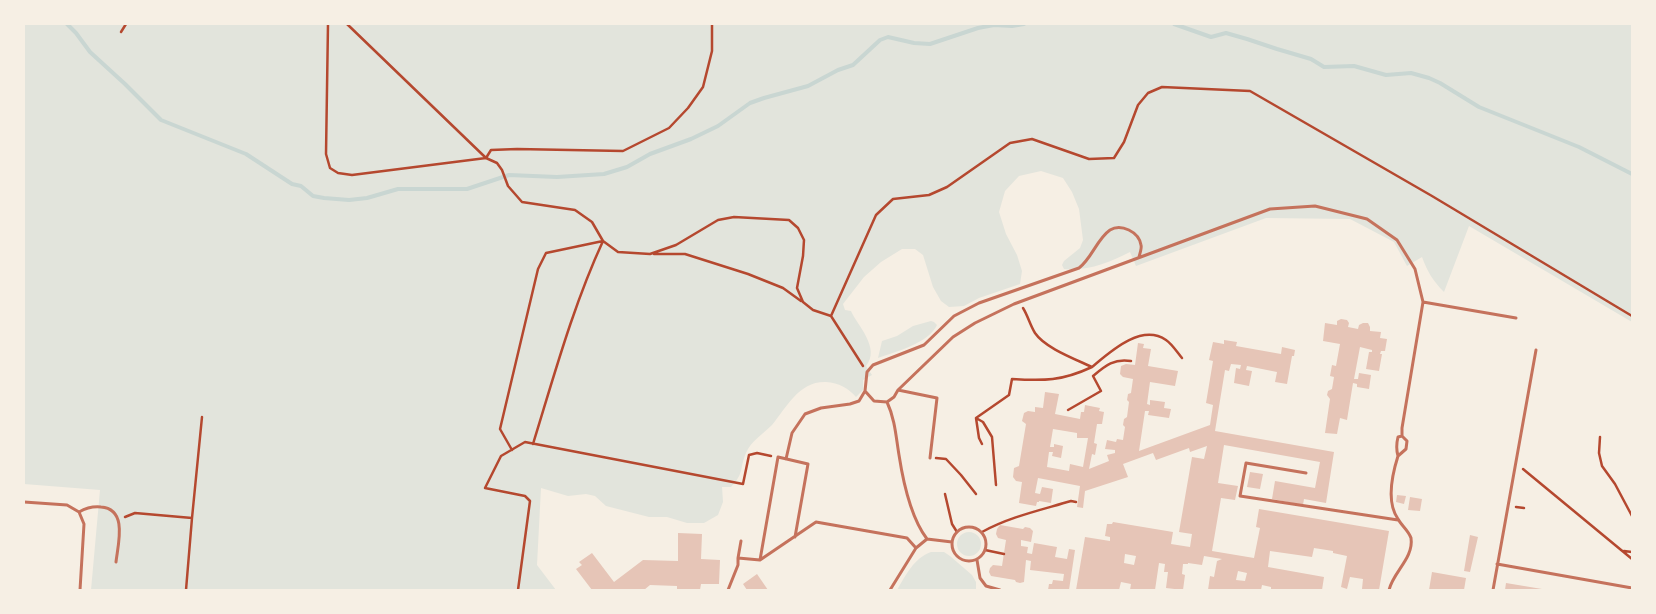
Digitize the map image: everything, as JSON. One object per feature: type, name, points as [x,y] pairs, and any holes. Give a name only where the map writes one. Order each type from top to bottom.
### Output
[{"type":"lane","points":[[865,391],[874,401],[887,402],[953,337],[974,323],[1020,301],[1270,209],[1315,206],[1366,219],[1397,240],[1415,269],[1423,302],[1402,436],[1398,437],[1397,440],[1398,456],[1393,476],[1391,504],[1392,511],[1410,535],[1411,542],[1406,560],[1395,575],[1389,590]]},
{"type":"lane","points":[[786,459],[792,434],[805,414],[821,408],[859,401],[865,391],[867,372],[873,365],[924,344],[954,316],[979,302],[1080,268],[1111,230],[1121,227],[1129,229],[1142,246],[1139,257]]},
{"type":"lane","points":[[1423,302],[1516,318]]},
{"type":"lane","points":[[1493,590],[1536,350]]},
{"type":"lane","points":[[898,390],[937,398],[930,458]]},
{"type":"lane","points":[[887,402],[893,413],[902,475],[919,528],[927,539]]},
{"type":"lane","points":[[1398,456],[1406,449],[1407,440],[1402,436]]},
{"type":"lane","points":[[760,560],[778,457],[808,464],[795,537]]},
{"type":"lane","points":[[1306,473],[1246,463],[1240,496],[1398,520]]},
{"type":"lane","points":[[24,502],[67,505],[79,512],[84,524],[80,590]]},
{"type":"lane","points":[[79,512],[91,507],[105,507],[112,509],[117,514],[119,519],[116,562]]},
{"type":"lane","points":[[738,558],[760,560],[816,522],[907,538],[916,548]]},
{"type":"lane","points":[[972,527],[982,532],[986,541],[985,550],[977,560],[966,562],[961,560],[954,552],[952,542],[957,532],[961,528],[972,527]]},
{"type":"lane","points":[[890,590],[916,548],[927,539],[952,542]]},
{"type":"lane","points":[[728,590],[738,566],[740,541]]},
{"type":"lane","points":[[977,560],[980,578],[986,586],[1000,590]]},
{"type":"lane","points":[[1498,564],[1632,588]]},
{"type":"path","points":[[121,32],[126,24]]},
{"type":"path","points":[[328,24],[326,154],[330,168],[338,173],[352,175],[486,158]]},
{"type":"path","points":[[347,24],[486,158],[497,164],[502,170],[508,186],[522,202],[575,210],[592,222],[603,241],[618,252],[685,254],[748,274],[783,288],[813,310],[831,316],[867,372]]},
{"type":"path","points":[[486,158],[491,150],[623,151],[670,128],[688,108],[702,87],[712,51],[712,24]]},
{"type":"path","points":[[831,316],[876,215],[893,199],[929,195],[938,191],[1010,143],[1032,139],[1089,158],[1114,158],[1124,142],[1138,105],[1148,93],[1162,86],[1250,91],[1432,196],[1632,316]]},
{"type":"path","points":[[650,254],[676,245],[718,220],[734,217],[789,220],[798,228],[804,240],[797,288],[803,302]]},
{"type":"path","points":[[533,444],[568,330],[603,241]]},
{"type":"path","points":[[512,450],[500,429],[538,269],[546,253],[603,241]]},
{"type":"path","points":[[1020,301],[1036,335],[1055,349],[1092,367]]},
{"type":"path","points":[[976,418],[1009,395],[1012,379],[1064,379],[1092,367],[1130,338],[1143,335],[1156,336],[1165,340],[1182,358]]},
{"type":"path","points":[[1068,410],[1101,391],[1093,376],[1110,362],[1121,359],[1131,361]]},
{"type":"path","points":[[186,590],[202,417]]},
{"type":"path","points":[[976,418],[979,438],[982,444]]},
{"type":"path","points":[[976,418],[983,422],[992,437],[996,485]]},
{"type":"path","points":[[1600,437],[1599,453],[1602,466],[1615,484],[1632,516]]},
{"type":"path","points":[[518,590],[530,501],[526,496],[485,488],[501,456],[525,442],[743,484],[749,455],[757,453],[778,457]]},
{"type":"path","points":[[930,458],[946,459],[976,494]]},
{"type":"path","points":[[1514,467],[1522,468],[1632,559]]},
{"type":"path","points":[[945,494],[952,524],[957,532]]},
{"type":"path","points":[[982,532],[1027,514],[1071,501],[1076,502]]},
{"type":"path","points":[[1516,506],[1524,508]]},
{"type":"path","points":[[119,519],[135,513],[192,518]]},
{"type":"path","points":[[985,550],[1004,554]]},
{"type":"path","points":[[1622,550],[1632,552]]},
{"type":"shaded area","points":[[24,24],[1632,24],[1632,322],[1469,226],[1444,292],[1431,276],[1422,257],[1407,266],[1394,242],[1350,219],[1266,218],[1136,266],[1130,252],[1098,265],[1081,269],[1064,269],[1062,265],[1064,261],[1080,248],[1083,240],[1079,209],[1072,192],[1063,178],[1041,171],[1019,176],[1005,191],[999,212],[1022,271],[1020,284],[979,298],[964,306],[949,307],[941,301],[933,287],[923,255],[915,249],[902,249],[881,262],[864,277],[843,304],[845,310],[851,311],[866,337],[871,352],[866,366],[872,375],[863,380],[863,390],[856,397],[843,386],[826,382],[817,383],[801,390],[772,425],[751,445],[744,458],[740,474],[731,487],[722,487],[723,502],[718,515],[704,523],[687,523],[667,517],[649,517],[606,506],[595,496],[586,494],[568,496],[541,488],[537,565],[556,590],[91,590],[100,490],[24,484]]},
{"type":"shaded area","points":[[931,321],[937,325],[927,337],[902,350],[878,358],[882,341],[897,336],[913,326]]},
{"type":"shaded area","points":[[969,532],[978,535],[981,544],[978,553],[969,556],[960,553],[957,544],[960,535]]},
{"type":"shaded area","points":[[931,552],[944,552],[950,556],[972,575],[976,582],[976,590],[897,590],[915,563]]},
{"type":"building","points":[[1341,319],[1347,320],[1349,323],[1348,327],[1358,329],[1359,325],[1368,323],[1370,331],[1381,332],[1380,338],[1387,339],[1385,351],[1381,351],[1380,354],[1382,354],[1379,371],[1366,369],[1369,352],[1372,352],[1372,350],[1360,347],[1354,379],[1358,379],[1359,373],[1371,375],[1369,389],[1357,387],[1357,384],[1353,383],[1347,420],[1340,418],[1337,434],[1325,433],[1330,399],[1327,395],[1328,391],[1332,389],[1334,377],[1330,376],[1332,365],[1336,366],[1340,344],[1323,341],[1325,323],[1337,325],[1337,321]]},
{"type":"building","points":[[1224,340],[1237,342],[1236,346],[1281,354],[1282,347],[1295,350],[1294,356],[1292,356],[1287,384],[1275,382],[1277,372],[1247,366],[1246,370],[1252,371],[1249,386],[1234,383],[1236,368],[1240,369],[1241,365],[1231,364],[1229,371],[1225,370],[1215,431],[1334,452],[1326,503],[1304,499],[1303,505],[1272,499],[1275,481],[1315,488],[1320,462],[1224,445],[1218,483],[1238,486],[1235,500],[1221,498],[1212,551],[1254,558],[1260,528],[1256,527],[1259,509],[1389,531],[1379,590],[1362,589],[1363,579],[1350,577],[1347,589],[1341,587],[1347,556],[1333,553],[1333,551],[1314,548],[1312,557],[1270,551],[1268,567],[1324,577],[1322,590],[1271,590],[1271,587],[1262,585],[1261,590],[1208,590],[1210,576],[1214,577],[1217,561],[1222,559],[1204,556],[1202,565],[1183,564],[1182,574],[1185,575],[1183,590],[1166,588],[1168,572],[1164,572],[1165,564],[1159,563],[1155,590],[1130,590],[1131,584],[1121,582],[1119,590],[1076,590],[1085,537],[1110,541],[1110,537],[1105,536],[1107,524],[1112,524],[1113,522],[1173,532],[1171,544],[1190,547],[1192,534],[1179,532],[1192,457],[1204,459],[1207,446],[1190,452],[1189,448],[1156,460],[1153,453],[1123,464],[1128,477],[1085,491],[1083,508],[1077,507],[1080,486],[1038,478],[1035,493],[1040,494],[1042,487],[1053,489],[1051,503],[1039,501],[1036,506],[1019,503],[1022,482],[1016,481],[1013,477],[1014,468],[1019,466],[1026,424],[1022,421],[1024,413],[1028,411],[1035,412],[1035,407],[1043,408],[1045,392],[1059,394],[1055,414],[1080,419],[1085,405],[1100,408],[1099,411],[1104,412],[1102,424],[1097,424],[1094,443],[1097,444],[1095,455],[1092,454],[1089,469],[1109,461],[1107,455],[1115,453],[1115,450],[1105,449],[1107,440],[1116,442],[1117,439],[1123,440],[1125,427],[1123,425],[1124,419],[1127,417],[1129,402],[1127,400],[1128,394],[1131,393],[1133,379],[1123,377],[1120,374],[1121,366],[1126,364],[1135,365],[1138,343],[1144,344],[1143,348],[1151,349],[1148,366],[1178,371],[1175,386],[1150,382],[1147,404],[1150,405],[1150,400],[1165,402],[1164,408],[1171,409],[1169,418],[1148,415],[1149,411],[1145,411],[1139,451],[1210,425],[1213,405],[1206,403],[1213,361],[1209,360],[1213,342],[1224,344]],"holes":[[[1053,429],[1077,433],[1077,438],[1088,438],[1083,467],[1070,464],[1069,471],[1047,467],[1049,452],[1053,452],[1052,456],[1061,458],[1063,446],[1054,444],[1054,447],[1050,447]],[[1125,554],[1136,556],[1134,565],[1124,563]],[[1238,571],[1247,573],[1245,581],[1236,580]]]},
{"type":"building","points":[[1250,472],[1263,474],[1260,489],[1247,487]]},
{"type":"building","points":[[1397,495],[1406,496],[1404,504],[1396,502]]},
{"type":"building","points":[[1410,497],[1422,499],[1420,511],[1408,510]]},
{"type":"building","points":[[1000,525],[1023,529],[1025,527],[1033,531],[1031,542],[1021,540],[1021,546],[1028,547],[1027,553],[1032,554],[1034,543],[1057,547],[1055,557],[1067,559],[1069,549],[1075,550],[1069,590],[1048,590],[1049,584],[1052,584],[1053,580],[1063,581],[1064,574],[1030,570],[1031,561],[1026,560],[1024,582],[1020,583],[1015,580],[991,576],[989,572],[993,565],[1002,566],[1006,540],[998,538],[996,534]]},
{"type":"building","points":[[678,533],[702,534],[701,559],[720,560],[719,584],[701,584],[700,590],[677,590],[677,586],[650,585],[644,590],[592,590],[576,569],[582,565],[579,562],[592,553],[614,582],[643,560],[678,561]]},
{"type":"building","points":[[1470,535],[1478,537],[1470,572],[1464,571]]},
{"type":"building","points":[[1432,572],[1466,578],[1464,590],[1429,590]]},
{"type":"building","points":[[757,574],[768,590],[747,590],[743,584]]},
{"type":"building","points":[[1506,583],[1542,589],[1542,590],[1505,590]]},
{"type":"waterway","points":[[67,24],[90,52],[161,120],[246,154],[292,184],[301,186],[313,196],[349,200],[367,198],[398,189],[467,189],[509,175],[557,177],[604,174],[627,167],[650,154],[691,139],[718,126],[750,103],[808,86],[838,70],[853,65],[880,40],[888,37],[914,43],[930,44],[978,28],[994,25],[1012,26],[1024,24]]},
{"type":"waterway","points":[[1174,24],[1211,37],[1226,33],[1247,39],[1311,59],[1324,67],[1354,66],[1386,75],[1411,73],[1429,78],[1479,107],[1579,147],[1632,174]]}]
